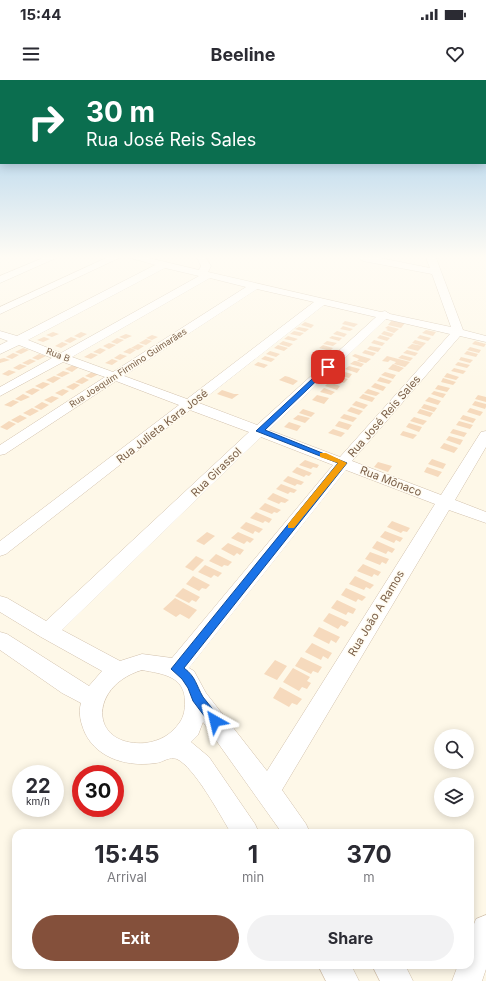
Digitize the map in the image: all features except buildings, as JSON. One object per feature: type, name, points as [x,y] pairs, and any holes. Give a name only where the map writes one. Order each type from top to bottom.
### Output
[{"type":"street","points":[[0,311],[24,300]]},
{"type":"street","points":[[0,350],[95,300]]},
{"type":"street","points":[[0,392],[160,300]]},
{"type":"street","name":"Rua Joaquim Firmino Guimarães","points":[[0,451],[233,300]]},
{"type":"street","points":[[318,300],[385,314],[486,339]]},
{"type":"street","points":[[446,300],[458,332]]},
{"type":"street","name":"Rua Julieta Kara José","points":[[0,550],[322,301]]},
{"type":"street","name":"Rua Girassol","points":[[48,632],[385,314]]},
{"type":"street","name":"Rua José Reis Sales","points":[[176,669],[343,463],[458,332]]},
{"type":"street","name":"Rua B","points":[[0,334],[116,376]]},
{"type":"street","name":"Rua Mônaco","points":[[116,376],[486,518]]},
{"type":"street","name":"Rua João A Ramos","points":[[268,791],[444,501],[486,435]]},
{"type":"street","points":[[0,603],[48,632],[119,670]]},
{"type":"street","points":[[0,640],[70,687],[93,699]]},
{"type":"street","points":[[142,662],[166,664],[176,669],[186,676],[194,686],[197,698],[197,712],[191,726],[181,738],[168,747],[153,752],[137,754],[122,752],[109,745],[99,736],[92,725],[91,712],[93,699],[103,682],[119,670],[142,662]]},
{"type":"street","points":[[197,698],[268,791],[294,829]]},
{"type":"street","points":[[168,747],[183,750],[201,765],[243,829]]},
{"type":"street","points":[[474,962],[486,929]]},
{"type":"street","points":[[336,969],[344,981]]},
{"type":"street","points":[[390,969],[398,981]]},
{"type":"street","points":[[467,981],[471,969]]},
{"type":"slow traffic","points":[[291,526],[343,463],[323,455]]},
{"type":"route","points":[[215,721],[197,698],[194,686],[186,676],[176,669],[343,463],[260,431],[328,367]]}]
